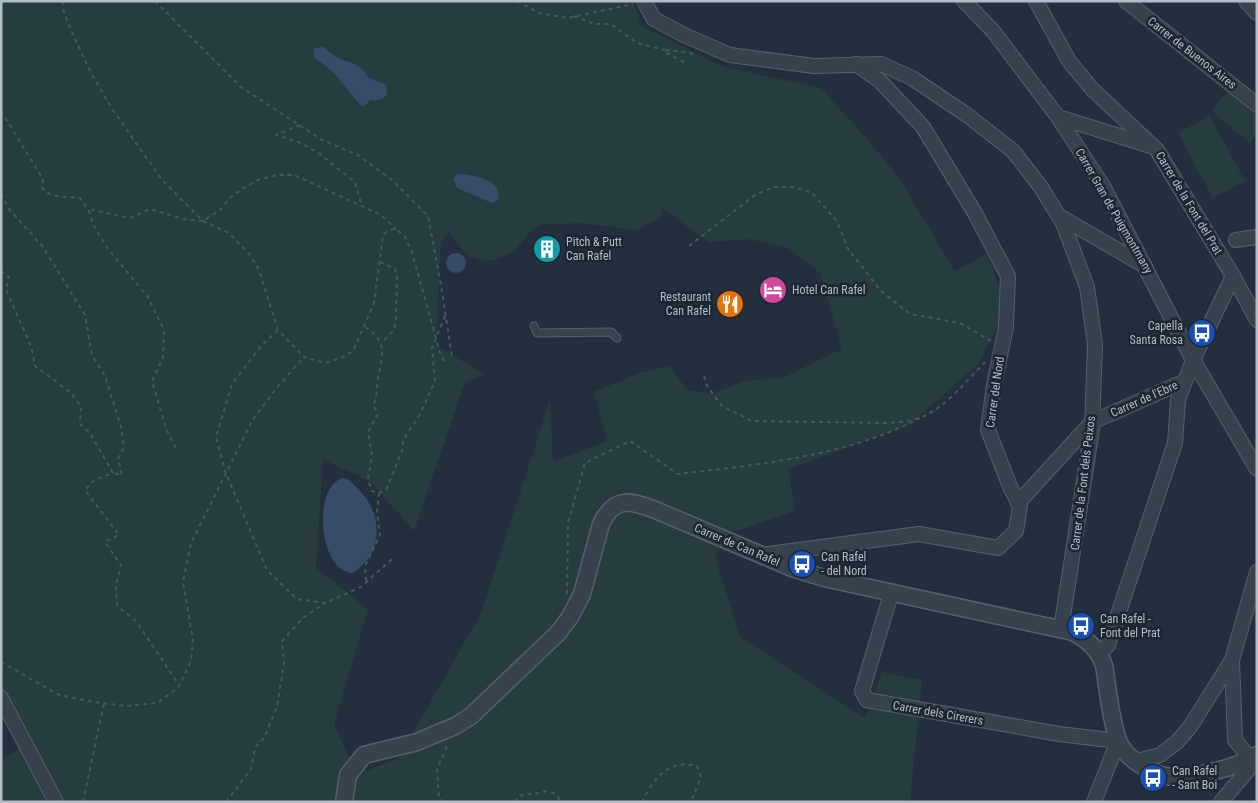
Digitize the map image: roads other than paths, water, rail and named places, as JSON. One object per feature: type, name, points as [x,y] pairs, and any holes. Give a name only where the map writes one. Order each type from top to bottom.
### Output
[{"type":"street","name":"Carrer Gran de Puigmontmany","points":[[964,1],[993,31],[1058,116],[1103,186],[1193,360],[1257,469]]},
{"type":"street","name":"Carrer de la Font del Prat","points":[[1036,1],[1069,61],[1092,89],[1154,148],[1233,276],[1257,320]]},
{"type":"street","name":"Carrer de Buenos Aires","points":[[1126,1],[1257,105]]},
{"type":"street","points":[[1246,1],[1257,13]]},
{"type":"street","points":[[640,2],[654,19],[684,35],[730,55],[814,66],[856,64]]},
{"type":"street","name":"Carrer de la Font dels Peixos","points":[[856,64],[881,64],[912,78],[968,115],[1013,151],[1040,186],[1059,216],[1087,287],[1094,344],[1092,422],[1061,629]]},
{"type":"street","name":"Carrer del Nord","points":[[761,555],[919,534],[998,548],[1016,531],[1020,506],[988,430],[1006,327],[1008,276],[976,215],[923,128],[880,81],[856,64]]},
{"type":"street","points":[[1058,116],[1154,148]]},
{"type":"street","points":[[1059,216],[1145,266]]},
{"type":"street","points":[[1236,240],[1257,238]]},
{"type":"street","points":[[1233,276],[1185,380],[1178,400],[1175,443],[1108,645],[1099,653],[1104,665],[1118,741],[1126,752],[1137,761],[1163,776],[1174,778],[1186,777],[1255,760]]},
{"type":"street","name":"Carrer de l'Ebre","points":[[1018,502],[1092,422],[1185,380]]},
{"type":"street","name":"Carrer de Can Rafel","points":[[344,802],[348,774],[364,755],[417,742],[455,726],[485,704],[548,644],[570,616],[582,594],[601,524],[611,508],[620,503],[630,502],[653,509],[761,555],[824,578],[891,594],[1061,629],[1083,637],[1099,653]]},
{"type":"street","points":[[1137,761],[1160,755],[1177,742],[1190,727],[1232,660],[1257,572]]},
{"type":"street","name":"Carrer dels Cirerers","points":[[891,594],[862,691],[867,700],[1059,734],[1118,741]]},
{"type":"street","points":[[1232,660],[1235,740],[1255,760]]},
{"type":"street","points":[[1,698],[56,802]]},
{"type":"street","points":[[1094,802],[1106,766],[1114,755],[1118,741]]},
{"type":"street","points":[[1221,802],[1255,760]]},
{"type":"lane","points":[[534,326],[537,333],[611,332],[617,338]]},
{"type":"water","points":[[322,47],[335,56],[358,66],[368,77],[385,84],[387,88],[386,95],[382,99],[370,100],[365,106],[360,105],[334,73],[314,57],[314,48]]},
{"type":"water","points":[[458,174],[480,177],[493,184],[499,194],[497,201],[492,203],[457,188],[453,178]]},
{"type":"water","points":[[456,253],[463,256],[466,263],[463,270],[456,273],[449,270],[446,263],[449,256]]},
{"type":"water","points":[[342,478],[350,481],[366,498],[376,520],[377,532],[371,554],[353,573],[342,569],[333,560],[327,546],[324,530],[323,513],[326,498],[332,486]]},
{"type":"place","name":"Pitch & Putt Can Rafel","points":[[547,249]]},
{"type":"place","name":"Hotel Can Rafel","points":[[773,290]]},
{"type":"place","name":"Restaurant Can Rafel","points":[[730,304]]},
{"type":"place","name":"Capella Santa Rosa","points":[[1202,333]]},
{"type":"place","name":"Can Rafel - del Nord","points":[[802,564]]},
{"type":"place","name":"Can Rafel - Font del Prat","points":[[1081,626]]},
{"type":"place","name":"Can Rafel - Sant Boi","points":[[1153,778]]}]
